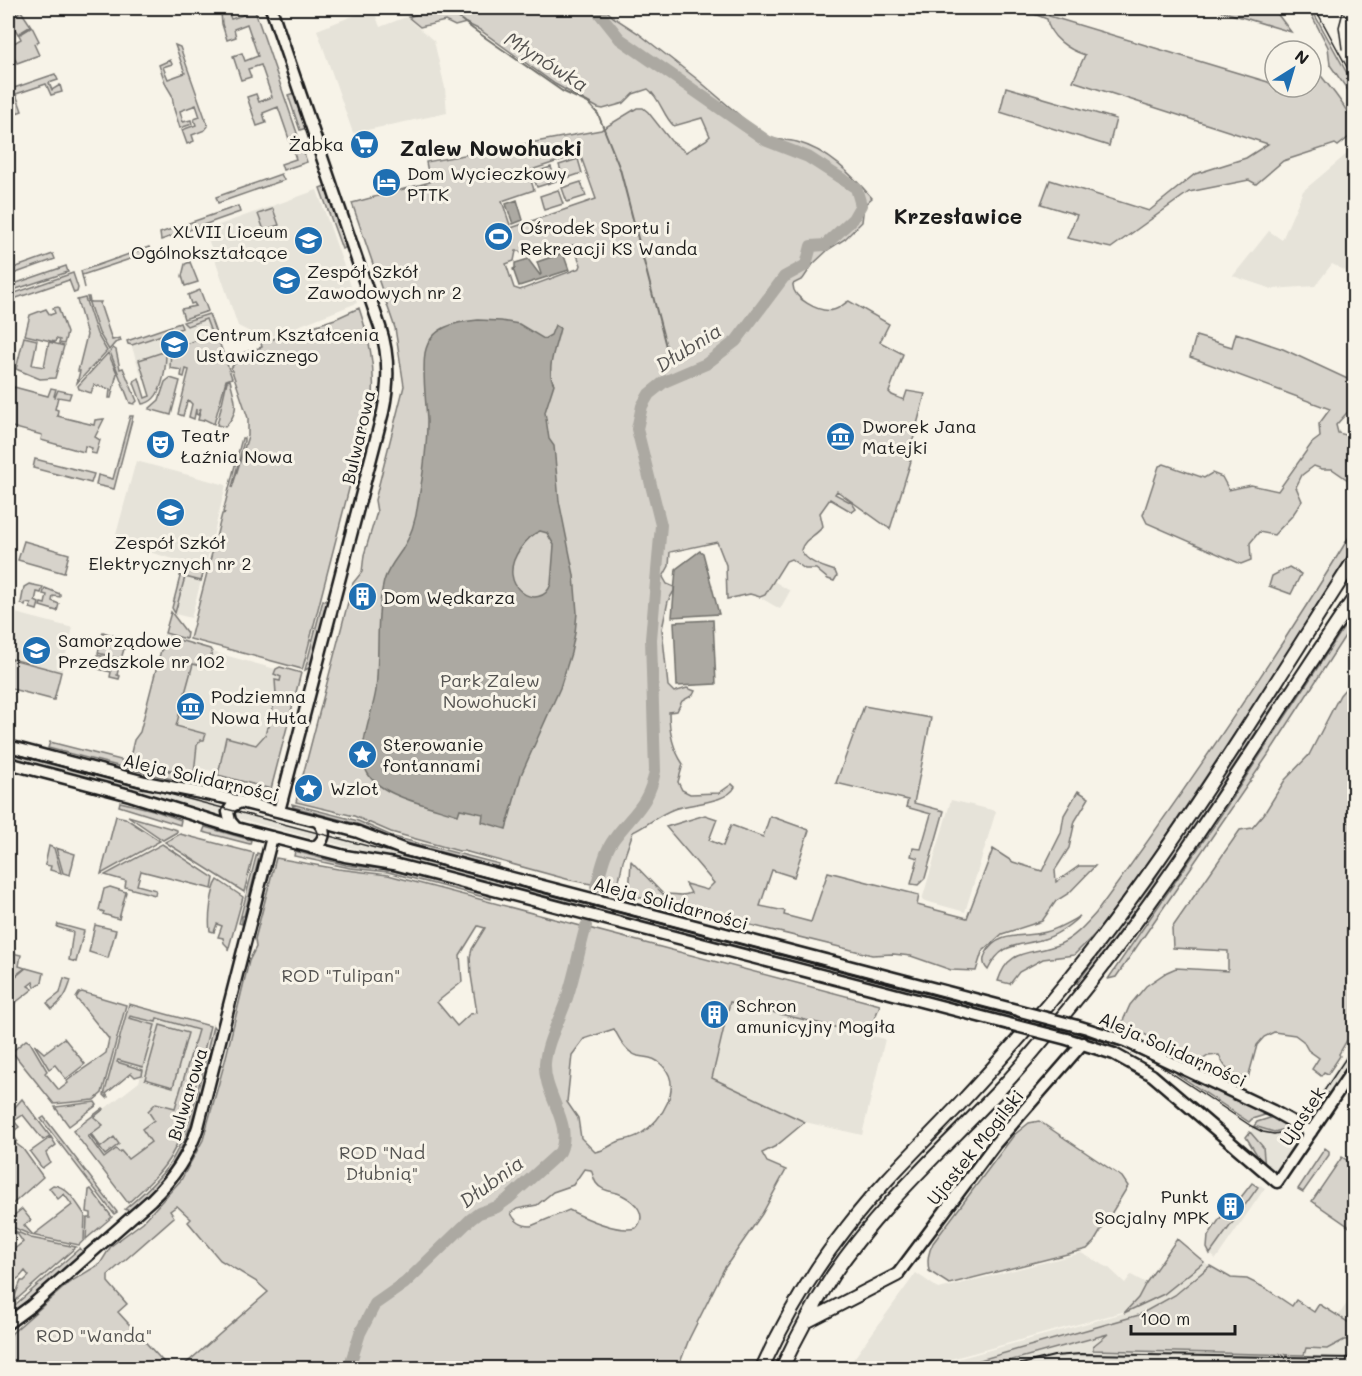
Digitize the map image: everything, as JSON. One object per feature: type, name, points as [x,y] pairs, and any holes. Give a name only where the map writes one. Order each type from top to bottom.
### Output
[{"type":"main road","points":[[762,1368],[796,1303],[848,1226],[883,1184],[1014,1045],[1070,979],[1135,894],[1304,641],[1354,560]]},
{"type":"main road","points":[[782,1368],[805,1323],[834,1275],[864,1235],[902,1191],[1006,1083],[1110,957],[1188,850],[1354,598]]},
{"type":"main road","points":[[805,1323],[897,1275]]},
{"type":"street","name":"Bulwarowa","points":[[271,8],[380,327],[385,346],[387,372],[383,412],[279,811]]},
{"type":"street","name":"Aleja Solidarności","points":[[8,746],[144,782],[317,820],[358,832],[405,850],[1077,1026],[1125,1041],[1273,1111],[1311,1132]]},
{"type":"street","name":"Aleja Solidarności","points":[[8,763],[312,848],[394,864],[1083,1043],[1122,1058],[1152,1075],[1277,1182]]},
{"type":"street","points":[[236,828],[230,821],[228,812],[232,806],[241,802]]},
{"type":"street","points":[[312,848],[321,842],[324,835],[323,827],[317,820]]},
{"type":"street","name":"Bulwarowa","points":[[8,1323],[31,1306],[151,1200],[167,1183],[185,1156],[198,1127],[272,837]]},
{"type":"street","name":"Ujastek Mogilski","points":[[897,1275],[994,1144],[1083,1043]]},
{"type":"street","name":"Ujastek","points":[[1277,1182],[1354,1068]]},
{"type":"shaded area","points":[[373,8],[380,27],[406,17],[434,41],[445,88],[447,113],[353,133],[317,30]]},
{"type":"shaded area","points":[[1354,148],[1354,275],[1332,264],[1315,286],[1272,289],[1233,276],[1269,231],[1282,240],[1303,191]]},
{"type":"shaded area","name":"Zespół Szkół Zawodowych nr 2","points":[[317,190],[357,303],[252,344],[248,331],[238,326],[205,230]]},
{"type":"shaded area","points":[[517,200],[523,220],[513,224],[506,204]]},
{"type":"shaded area","points":[[563,253],[569,270],[519,286],[513,269],[515,263],[528,259],[540,275],[537,262]]},
{"type":"shaded area","name":"Centrum Kształcenia Ustawicznego","points":[[208,315],[221,348],[141,375],[130,341]]},
{"type":"shaded area","points":[[469,321],[501,321],[519,324],[544,339],[551,335],[555,325],[560,328],[551,364],[554,384],[545,412],[549,439],[554,446],[559,501],[574,575],[577,613],[575,633],[560,688],[521,775],[506,829],[482,822],[483,814],[460,809],[458,815],[396,795],[375,782],[368,774],[363,755],[376,690],[380,608],[384,581],[410,533],[422,483],[427,431],[425,353],[432,337],[438,332],[452,324]],"holes":[[[540,531],[547,533],[554,545],[551,584],[546,593],[538,597],[530,596],[515,585],[512,575],[513,563],[520,549],[531,536]]]},
{"type":"shaded area","name":"Zespół Szkół Elektrycznych nr 2","points":[[136,461],[226,485],[205,568],[114,542]]},
{"type":"shaded area","points":[[700,551],[703,553],[719,614],[672,617],[676,569]]},
{"type":"shaded area","points":[[185,576],[201,581],[191,618],[175,614]]},
{"type":"shaded area","points":[[772,580],[790,591],[780,609],[761,598]]},
{"type":"shaded area","name":"Samorządowe Przedszkole nr 102","points":[[8,611],[73,628],[54,700],[8,688]]},
{"type":"shaded area","points":[[713,620],[716,684],[677,686],[674,622]]},
{"type":"shaded area","points":[[187,645],[294,674],[266,781],[191,767],[168,728]]},
{"type":"shaded area","points":[[8,751],[224,807],[222,814],[8,758]]},
{"type":"shaded area","points":[[951,800],[996,811],[965,912],[922,900]]},
{"type":"shaded area","points":[[235,810],[318,832],[316,839],[233,817]]},
{"type":"shaded area","points":[[330,835],[963,999],[961,1007],[329,842]]},
{"type":"shaded area","points":[[730,1001],[885,1039],[862,1135],[805,1122],[712,1078]]},
{"type":"shaded area","points":[[129,1010],[204,1029],[184,1112],[128,1197],[76,1131],[139,1082],[142,1072],[115,1064]]},
{"type":"shaded area","points":[[1354,1043],[1354,1056],[1279,1169],[1276,1171],[1265,1169],[1251,1132],[1254,1126],[1262,1129],[1301,1121]]},
{"type":"shaded area","points":[[1260,1185],[1265,1188],[1216,1259],[1210,1254]]},
{"type":"shaded area","points":[[1081,1253],[1109,1268],[1125,1283],[1131,1275],[1146,1283],[1138,1298],[1126,1311],[918,1368],[847,1368],[916,1273],[939,1289]]},
{"type":"shaded area","points":[[1204,1262],[1210,1266],[1188,1286],[1139,1315],[952,1368],[925,1368],[1124,1313],[1164,1294]]},
{"type":"shaded area","points":[[1354,1293],[1354,1368],[983,1368],[1111,1334],[1321,1341]]},
{"type":"green space","points":[[8,8],[12,8],[17,14],[19,8],[31,26],[18,34],[15,29],[8,33]]},
{"type":"green space","points":[[241,8],[254,8],[307,162],[283,170],[281,164],[296,159],[278,107],[263,113],[266,123],[257,126],[247,97],[256,94],[259,102],[272,97],[261,65],[248,69],[251,77],[241,80],[233,56],[242,53],[245,61],[258,56],[247,24],[234,29],[236,37],[227,40],[222,24],[221,13],[228,11],[231,19],[243,15]]},
{"type":"green space","name":"Park Zalew Nowohucki","points":[[437,8],[604,8],[697,79],[765,137],[797,142],[829,157],[872,198],[864,205],[862,222],[845,239],[829,249],[813,264],[803,279],[793,284],[794,289],[802,299],[814,307],[833,310],[849,301],[889,324],[880,342],[903,354],[889,392],[904,400],[907,391],[925,394],[908,459],[911,461],[890,529],[837,491],[835,494],[852,503],[856,509],[852,512],[830,499],[820,513],[823,526],[808,539],[801,550],[815,564],[835,571],[837,576],[834,581],[816,569],[805,569],[791,559],[786,561],[765,595],[760,597],[750,594],[727,599],[726,565],[717,542],[670,552],[669,566],[663,577],[667,584],[674,587],[674,591],[668,601],[662,629],[668,686],[674,692],[687,688],[695,691],[693,695],[682,701],[677,711],[669,712],[672,739],[683,764],[678,782],[682,790],[690,794],[719,793],[732,784],[735,787],[731,792],[716,799],[668,811],[633,832],[623,861],[617,890],[609,890],[602,886],[459,851],[391,832],[354,816],[296,802],[353,583],[362,572],[364,555],[377,512],[375,500],[404,386],[395,328],[352,203],[430,182],[426,162],[601,130],[637,108],[643,108],[648,112],[671,141],[686,152],[710,136],[702,118],[674,126],[656,97],[648,89],[633,94],[624,103],[603,109],[598,108],[555,84],[480,30],[466,23],[455,26],[445,21],[420,27],[408,17]],"holes":[[[580,154],[596,199],[511,228],[502,201],[534,190],[528,171]],[[573,245],[581,265],[580,268],[520,290],[514,288],[506,264],[514,261],[516,251],[524,256],[536,253],[541,256]]]},
{"type":"green space","points":[[1019,8],[1050,8],[1049,16],[1263,80],[1263,99],[1323,99],[1323,79],[1344,107],[1353,125],[1354,133],[1338,146],[1335,144],[1283,161],[1256,184],[1249,180],[1189,192],[1111,248],[1067,238],[1077,215],[1041,204],[1050,180],[1149,211],[1195,174],[1246,158],[1268,144],[1073,81],[1085,55],[1061,42],[1052,32],[1047,19]]},
{"type":"green space","points":[[1211,8],[1273,8],[1291,32]]},
{"type":"green space","points":[[1308,8],[1311,8],[1354,86],[1354,99],[1330,65],[1328,47]]},
{"type":"green space","points":[[1354,8],[1354,59],[1349,33]]},
{"type":"green space","points":[[32,27],[39,41],[34,44],[39,55],[17,63],[8,44],[9,46],[21,39],[19,35]]},
{"type":"green space","points":[[175,45],[180,47],[208,126],[205,130],[192,135],[194,141],[187,144],[182,130],[196,125],[194,119],[200,117],[196,105],[180,111],[183,122],[191,120],[192,124],[180,128],[172,95],[159,65],[170,60],[172,64],[163,67],[168,79],[185,73]]},
{"type":"green space","points":[[55,74],[58,80],[49,83],[52,90],[60,85],[62,92],[51,95],[46,84],[16,94],[22,111],[8,116],[8,90]]},
{"type":"green space","points":[[1006,87],[1116,119],[1109,146],[1000,112]]},
{"type":"green space","points":[[294,93],[306,128],[300,130],[288,95]]},
{"type":"green space","points":[[578,159],[582,173],[564,179],[559,165]]},
{"type":"green space","points":[[551,167],[556,181],[537,187],[532,173]]},
{"type":"green space","points":[[281,174],[284,180],[218,203],[216,197]]},
{"type":"green space","points":[[581,182],[586,196],[567,202],[562,188]]},
{"type":"green space","points":[[325,186],[347,247],[342,249],[320,188]]},
{"type":"green space","points":[[558,190],[563,204],[544,210],[540,196]]},
{"type":"green space","points":[[238,206],[240,212],[161,240],[160,233]]},
{"type":"green space","points":[[273,209],[279,225],[264,230],[258,214]]},
{"type":"green space","points":[[149,247],[151,252],[82,275],[85,288],[81,271]]},
{"type":"green space","points":[[53,254],[55,259],[8,276],[8,270]]},
{"type":"green space","points":[[190,262],[198,282],[185,286],[182,276],[185,264]]},
{"type":"green space","points":[[66,266],[68,272],[10,291],[8,286]]},
{"type":"green space","points":[[73,273],[78,288],[77,292],[74,293],[69,280],[8,301],[9,295]]},
{"type":"green space","points":[[200,290],[208,311],[184,319],[181,309],[196,306],[194,303],[191,304],[188,295]]},
{"type":"green space","points":[[87,297],[90,302],[101,302],[112,340],[120,338],[121,341],[115,343],[109,350],[99,333]]},
{"type":"green space","points":[[85,298],[97,334],[107,351],[77,383],[87,335],[77,300]]},
{"type":"green space","points":[[58,307],[67,333],[64,344],[59,343],[60,340],[56,339],[55,342],[25,335],[30,315],[46,309],[50,315],[55,313],[53,308]]},
{"type":"green space","points":[[359,308],[371,351],[373,396],[302,669],[190,639],[222,514],[225,513],[223,512],[242,438],[244,441],[232,488],[248,436],[248,418],[231,368],[243,353],[262,347],[261,343],[335,319]]},
{"type":"green space","points":[[209,314],[232,378],[226,380],[214,424],[204,419],[203,421],[198,420],[201,408],[198,415],[196,409],[194,419],[189,417],[192,404],[189,401],[183,416],[178,414],[189,370],[186,369],[184,377],[181,376],[182,370],[170,368],[171,349],[212,335],[206,319],[187,326],[183,322]]},
{"type":"green space","points":[[180,323],[182,328],[132,345],[128,344],[127,341]]},
{"type":"green space","points":[[1236,333],[1283,349],[1354,382],[1354,405],[1336,425],[1338,433],[1354,437],[1354,484],[1332,469],[1314,466],[1302,475],[1296,487],[1302,501],[1292,516],[1274,535],[1259,532],[1250,543],[1251,560],[1241,564],[1147,523],[1143,515],[1159,466],[1164,464],[1204,478],[1212,473],[1222,477],[1229,490],[1251,485],[1278,491],[1312,443],[1320,437],[1319,424],[1330,409],[1190,357],[1196,336],[1232,347]]},
{"type":"green space","points":[[24,337],[37,340],[32,365],[44,367],[49,342],[64,346],[55,378],[40,379],[16,369]]},
{"type":"green space","points":[[113,348],[116,350],[120,369],[123,368],[137,401],[134,404],[130,403],[110,352]]},
{"type":"green space","points":[[166,351],[164,375],[159,391],[149,402],[142,404],[135,380],[139,378],[145,398],[150,396],[139,360]]},
{"type":"green space","points":[[108,353],[117,373],[111,398],[109,398],[110,389],[94,385],[91,393],[79,389],[78,386]]},
{"type":"green space","points":[[170,378],[180,381],[171,415],[149,409],[159,400],[165,382]]},
{"type":"green space","points":[[230,380],[235,410],[225,427],[217,425],[227,381]]},
{"type":"green space","points":[[14,387],[48,396],[51,388],[56,389],[55,397],[58,390],[71,393],[69,399],[58,397],[55,409],[58,410],[57,416],[94,425],[95,420],[104,419],[95,437],[100,440],[96,454],[91,453],[92,448],[85,446],[84,452],[41,440],[42,435],[8,426],[8,410]]},
{"type":"green space","points":[[130,416],[133,416],[114,489],[96,485],[98,475],[113,479]]},
{"type":"green space","points":[[35,459],[94,474],[91,483],[33,468]]},
{"type":"green space","points":[[1354,529],[1354,546],[1261,694],[1145,868],[1097,932],[1074,955],[1043,959],[1019,972],[1010,984],[998,981],[1008,962],[1015,957],[1060,944],[1080,930],[1096,913],[1229,723],[1293,627]]},
{"type":"green space","points":[[24,541],[69,554],[64,573],[18,560]]},
{"type":"green space","points":[[183,565],[204,571],[201,581],[185,577],[175,613],[172,608]]},
{"type":"green space","points":[[1289,567],[1301,574],[1291,594],[1269,586],[1272,576]]},
{"type":"green space","points":[[29,584],[43,587],[41,593],[37,592],[35,601],[39,603],[37,610],[30,608],[31,604],[26,603],[25,606],[21,603],[24,587]]},
{"type":"green space","points":[[45,588],[60,594],[60,597],[53,596],[52,601],[59,604],[57,611],[40,606],[41,603],[45,604],[47,595],[43,594]]},
{"type":"green space","points":[[323,600],[328,602],[311,667],[305,670]]},
{"type":"green space","points":[[171,612],[187,633],[186,639],[165,633]]},
{"type":"green space","points":[[1354,612],[1354,622],[1268,755],[1116,977],[1108,979],[1215,824]]},
{"type":"green space","points":[[103,632],[130,641],[121,659],[98,653]]},
{"type":"green space","points":[[165,636],[210,649],[212,652],[208,668],[193,664],[176,726],[206,734],[204,740],[197,745],[194,774],[160,768],[130,757],[134,740],[140,732],[161,650],[168,646],[163,643]]},
{"type":"green space","points":[[97,655],[106,657],[104,665],[114,668],[117,661],[120,662],[117,675],[120,676],[119,679],[110,677],[111,672],[94,668]]},
{"type":"green space","points":[[8,658],[61,672],[54,700],[8,688]]},
{"type":"green space","points":[[280,667],[301,673],[271,789],[218,775],[226,737],[256,745],[265,735],[276,694],[275,680],[280,681],[281,677],[274,674]]},
{"type":"green space","points":[[1354,679],[1354,1028],[1328,1074],[1324,1072],[1321,1076],[1312,1069],[1319,1058],[1308,1050],[1303,1041],[1295,1035],[1274,1032],[1264,1037],[1257,1045],[1248,1078],[1230,1071],[1219,1055],[1208,1056],[1199,1062],[1122,1023],[1130,1005],[1146,986],[1167,972],[1176,968],[1228,971],[1228,951],[1173,948],[1172,928],[1240,830],[1252,828],[1264,814],[1285,780],[1309,755],[1340,695]]},
{"type":"green space","points":[[1283,685],[1286,687],[1159,879],[1080,984],[1077,983],[1156,877]]},
{"type":"green space","points":[[864,706],[931,718],[914,803],[944,811],[925,878],[918,885],[911,884],[918,858],[911,856],[913,848],[921,849],[931,814],[906,807],[908,800],[836,783]]},
{"type":"green space","points":[[50,742],[156,769],[191,775],[190,782],[161,777],[48,748]]},
{"type":"green space","points":[[217,781],[261,792],[262,799],[215,787]]},
{"type":"green space","points":[[1078,791],[1089,798],[1075,821],[1069,848],[1055,870],[1056,882],[1079,866],[1095,866],[1069,893],[1056,901],[1042,921],[1002,934],[982,952],[976,971],[951,970],[911,956],[872,955],[629,895],[631,861],[664,895],[691,893],[686,884],[707,890],[714,883],[666,827],[705,815],[717,819],[709,840],[723,846],[731,825],[763,837],[770,816],[809,830],[794,877],[772,870],[760,906],[785,911],[784,915],[811,922],[828,872],[919,895],[917,905],[967,918],[993,849],[1013,862],[1042,871],[1061,833],[1064,815]]},
{"type":"green space","points":[[120,802],[181,820],[180,825],[119,806]]},
{"type":"green space","points":[[292,804],[358,821],[394,837],[499,864],[497,867],[400,841],[357,824],[293,807]]},
{"type":"green space","points":[[116,816],[125,818],[160,841],[101,874]]},
{"type":"green space","points":[[128,816],[177,830],[177,832],[163,840]]},
{"type":"green space","points":[[205,827],[251,840],[250,844],[203,832]]},
{"type":"green space","points":[[180,834],[254,853],[244,892],[165,842]]},
{"type":"green space","points":[[162,844],[214,878],[212,889],[141,871],[137,885],[156,890],[155,895],[125,887],[126,881],[105,875]]},
{"type":"green space","points":[[49,846],[54,848],[61,873],[50,870],[51,866],[45,865]]},
{"type":"green space","points":[[56,848],[75,854],[70,875],[63,873]]},
{"type":"green space","points":[[295,851],[346,865],[391,870],[491,896],[491,899],[388,872],[350,868],[294,856]]},
{"type":"green space","points":[[257,853],[260,854],[244,916],[242,916],[242,924],[239,923]]},
{"type":"green space","points":[[276,858],[388,875],[880,1005],[868,1035],[730,1002],[712,1078],[805,1122],[776,1146],[762,1153],[767,1162],[786,1170],[762,1214],[724,1269],[689,1339],[678,1368],[181,1368],[268,1292],[257,1282],[220,1260],[188,1222],[191,1219],[177,1206],[170,1211],[174,1217],[108,1275],[108,1282],[127,1304],[118,1312],[169,1368],[8,1368],[8,1340],[12,1333],[70,1282],[100,1264],[111,1246],[143,1222],[181,1180],[203,1140],[249,961],[256,947],[255,939]],"holes":[[[478,926],[485,928],[472,949],[470,957],[477,1013],[470,1014],[457,1026],[437,1002],[462,982],[460,955]],[[614,1029],[630,1052],[660,1063],[669,1074],[671,1084],[668,1102],[657,1120],[637,1136],[595,1152],[581,1138],[578,1118],[567,1102],[572,1055],[584,1039]],[[584,1169],[591,1170],[599,1186],[622,1195],[636,1205],[641,1214],[636,1228],[620,1228],[602,1224],[569,1210],[531,1226],[521,1224],[514,1219],[511,1213],[517,1209],[537,1205],[553,1192],[573,1185]]]},
{"type":"green space","points":[[218,880],[243,897],[228,951],[223,938],[218,937],[222,926],[217,924],[214,932],[210,931],[211,905]]},
{"type":"green space","points":[[110,887],[126,892],[119,919],[103,914],[104,912],[99,910],[104,889]]},
{"type":"green space","points":[[1080,916],[1054,935],[1005,950],[993,961],[988,970],[985,966],[985,956],[997,941],[1013,936],[1050,931]]},
{"type":"green space","points":[[58,924],[84,931],[76,962],[69,960],[73,932],[57,927]]},
{"type":"green space","points":[[95,925],[116,930],[108,958],[89,952]]},
{"type":"green space","points":[[8,952],[21,955],[19,966],[25,968],[8,981]]},
{"type":"green space","points":[[26,968],[44,973],[42,982],[35,987],[33,982],[28,986],[33,989],[15,1003],[8,993],[8,983]]},
{"type":"green space","points":[[64,978],[71,980],[68,989],[62,1000],[52,1009],[47,1003],[60,993]]},
{"type":"green space","points":[[82,992],[126,1005],[102,1093],[94,1100],[54,1104],[13,1053],[26,1040],[30,1042],[47,1071],[45,1073],[59,1090],[72,1077],[106,1053],[109,1039],[76,998]]},
{"type":"green space","points":[[129,1004],[210,1026],[194,1094],[176,1145],[160,1171],[128,1203],[73,1131],[103,1108],[94,1117],[103,1125],[91,1134],[101,1147],[114,1137],[119,1144],[105,1155],[90,1135],[88,1136],[104,1158],[116,1149],[128,1159],[151,1142],[142,1129],[154,1120],[148,1111],[156,1103],[175,1108],[198,1030],[157,1018],[156,1022],[130,1016],[129,1018],[155,1025],[143,1067],[118,1060],[117,1062],[143,1070],[142,1075],[135,1077],[131,1073],[106,1094],[107,1098],[104,1095]]},
{"type":"green space","points":[[160,1025],[188,1033],[173,1087],[145,1079]]},
{"type":"green space","points":[[213,1026],[216,1034],[187,1135],[162,1179],[129,1211],[125,1209],[160,1176],[178,1149],[191,1115]]},
{"type":"green space","points":[[64,1038],[85,1064],[66,1079],[55,1065],[49,1069],[34,1044],[44,1053]]},
{"type":"green space","points":[[1180,1073],[1268,1114],[1249,1122],[1177,1074]]},
{"type":"green space","points":[[22,1099],[50,1136],[43,1140],[23,1115],[14,1121],[19,1127],[14,1131],[8,1122],[8,1115]]},
{"type":"green space","points":[[95,1102],[97,1105],[69,1126],[55,1107]]},
{"type":"green space","points":[[44,1117],[117,1212],[114,1214],[41,1119]]},
{"type":"green space","points":[[1273,1117],[1293,1127],[1274,1132],[1254,1126],[1257,1122]]},
{"type":"green space","points":[[1039,1121],[1122,1177],[1128,1186],[1094,1242],[1087,1249],[949,1284],[929,1271],[928,1257],[933,1243],[1014,1135],[1029,1123]]},
{"type":"green space","points":[[8,1128],[17,1141],[15,1143],[23,1149],[43,1177],[8,1208]]},
{"type":"green space","points":[[1250,1132],[1263,1147],[1265,1169],[1257,1161],[1259,1158],[1246,1137]]},
{"type":"green space","points":[[51,1137],[56,1145],[46,1153],[50,1162],[42,1168],[30,1152]]},
{"type":"green space","points":[[1325,1148],[1329,1151],[1329,1155],[1303,1192],[1298,1189]]},
{"type":"green space","points":[[1342,1157],[1354,1165],[1354,1230],[1312,1201]]},
{"type":"green space","points":[[1252,1183],[1258,1187],[1210,1254],[1207,1248],[1208,1236],[1225,1211],[1231,1215],[1233,1212],[1231,1210]]},
{"type":"green space","points":[[53,1185],[68,1192],[85,1215],[84,1240],[79,1245],[31,1235],[8,1225],[8,1220],[22,1209],[31,1220],[24,1225],[33,1235],[72,1205],[64,1194],[58,1199],[49,1188]]},
{"type":"green space","points":[[91,1189],[112,1217],[86,1239],[87,1218],[91,1218],[91,1213],[87,1212]]},
{"type":"green space","points":[[8,1228],[31,1238],[76,1247],[16,1300],[14,1298],[21,1281],[29,1276],[25,1271],[13,1281],[11,1277],[8,1279],[8,1254],[23,1242],[16,1232],[8,1236]]},
{"type":"green space","points":[[1177,1239],[1204,1262],[1164,1294],[1124,1313],[1138,1298]]},
{"type":"green space","points":[[80,1248],[83,1252],[8,1318],[8,1311]]},
{"type":"green space","points":[[1210,1266],[1231,1278],[1247,1279],[1292,1306],[1296,1300],[1314,1312],[1319,1304],[1351,1324],[1354,1319],[1354,1339],[1344,1340],[1327,1349],[1306,1348],[1304,1355],[1093,1350],[1093,1346],[1108,1334],[983,1368],[952,1368],[1139,1315],[1175,1295]]},
{"type":"waterway","name":"Młynówka","points":[[451,8],[455,15],[473,29],[562,91],[588,103],[598,114],[620,169],[669,358]]},
{"type":"waterway","name":"Dłubnia","points":[[596,887],[608,850],[644,801],[655,771],[651,639],[661,525],[637,429],[642,406],[649,394],[664,382],[706,364],[736,341],[784,277],[806,265],[811,246],[825,245],[853,219],[861,205],[856,188],[808,157],[767,141],[620,39],[597,8]]},
{"type":"waterway","name":"Młynówka","points":[[662,378],[663,384]]},
{"type":"waterway","name":"Dłubnia","points":[[349,1368],[360,1333],[375,1304],[405,1283],[471,1219],[479,1213],[497,1207],[508,1199],[560,1152],[563,1130],[548,1086],[545,1063],[551,1038],[570,989],[586,926]]},
{"type":"tram line","points":[[1315,8],[1354,80]]},
{"type":"tram line","points":[[1342,49],[1339,27],[1344,8]]},
{"type":"tram line","points":[[8,752],[1084,1033],[1155,1062],[1263,1132],[1274,1134],[1289,1131],[1304,1121],[1354,1046]]},
{"type":"railway","points":[[1005,1368],[1054,1356],[1081,1354],[1354,1358]]},
{"type":"place","name":"Żabka","points":[[365,144]]},
{"type":"place","name":"Dom Wycieczkowy PTTK","points":[[386,183]]},
{"type":"place","name":"Ośrodek Sportu i Rekreacji KS Wanda","points":[[499,237]]},
{"type":"place","name":"XLVII Liceum Ogólnokształcące","points":[[309,241]]},
{"type":"place","name":"Zespół Szkół Zawodowych nr 2","points":[[286,281]]},
{"type":"place","name":"Centrum Kształcenia Ustawicznego","points":[[175,344]]},
{"type":"place","name":"Dworek Jana Matejki","points":[[841,436]]},
{"type":"place","name":"Teatr Łaźnia Nowa","points":[[160,445]]},
{"type":"place","name":"Zespół Szkół Elektrycznych nr 2","points":[[170,513]]},
{"type":"place","name":"Dom Wędkarza","points":[[362,597]]},
{"type":"place","name":"Samorządowe Przedszkole nr 102","points":[[37,650]]},
{"type":"place","name":"Podziemna Nowa Huta","points":[[190,706]]},
{"type":"place","name":"Sterowanie fontannami","points":[[362,754]]},
{"type":"place","name":"Wzlot","points":[[309,788]]},
{"type":"place","name":"Schron amunicyjny Mogiła","points":[[715,1015]]},
{"type":"place","name":"Punkt Socjalny MPK","points":[[1230,1206]]},
{"type":"district","name":"Zalew Nowohucki","points":[[491,147]]},
{"type":"district","name":"Krzesławice","points":[[958,215]]},
{"type":"park label","name":"ROD \"Tulipan\"","points":[[341,975]]},
{"type":"park label","name":"ROD \"Nad Dłubnią\"","points":[[382,1162]]},
{"type":"park label","name":"ROD \"Wanda\"","points":[[94,1335]]}]
